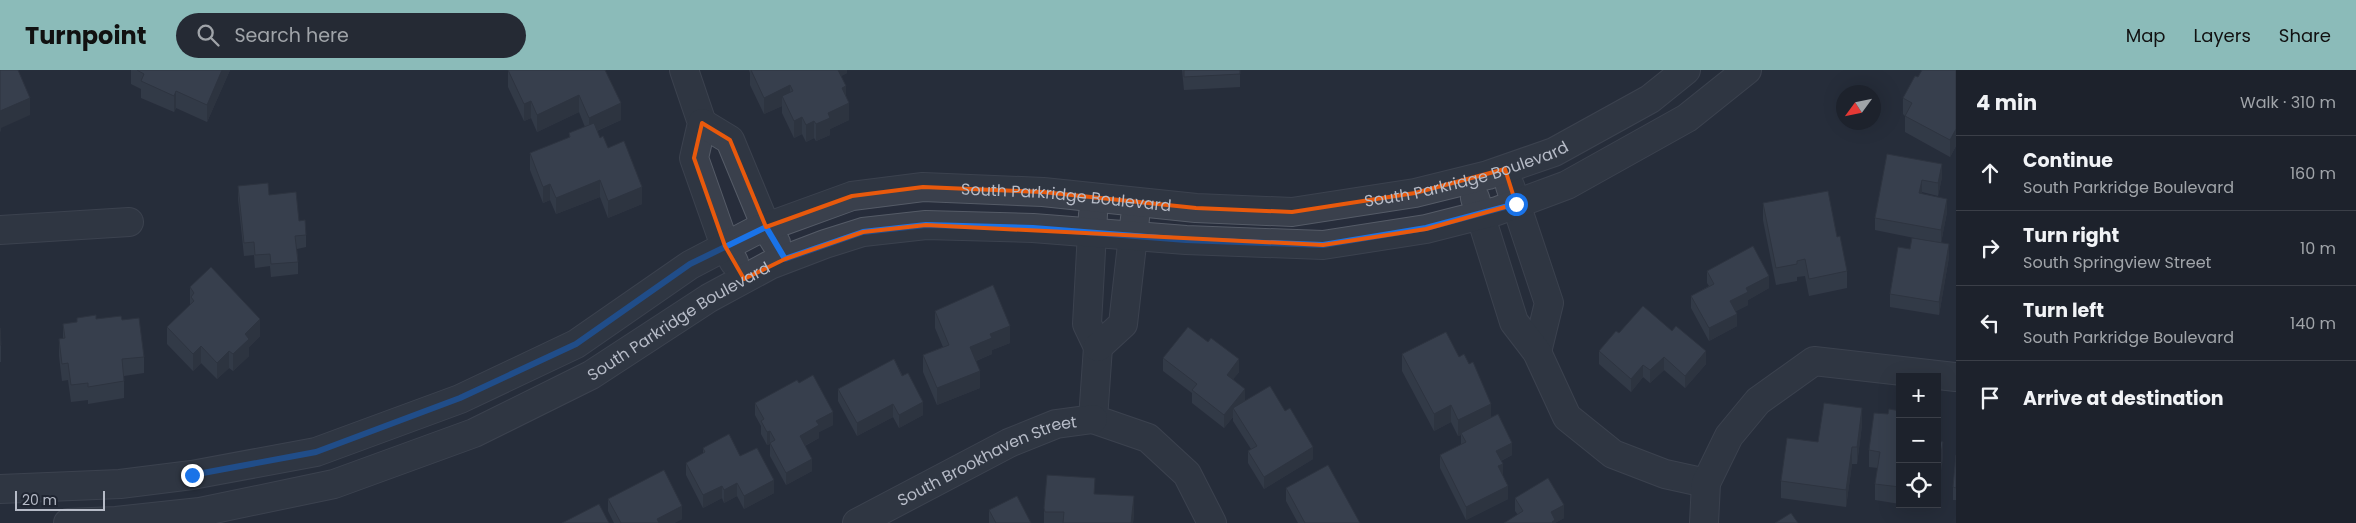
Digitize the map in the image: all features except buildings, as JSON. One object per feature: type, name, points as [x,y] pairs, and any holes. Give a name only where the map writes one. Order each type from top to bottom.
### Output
[{"type":"street","points":[[684,70],[702,122],[694,158],[725,246],[744,279]]},
{"type":"street","name":"South Parkridge Boulevard","points":[[0,489],[134,482],[192,475],[316,452],[460,398],[576,344],[690,264],[766,227],[852,196],[922,187],[1043,192],[1196,208],[1292,212],[1415,193],[1505,169],[1554,152],[1650,100],[1686,70]]},
{"type":"street","name":"South Parkridge Boulevard","points":[[68,523],[136,521],[200,512],[334,484],[474,433],[591,375],[709,298],[744,279],[785,259],[863,232],[926,225],[1033,228],[1186,240],[1323,245],[1426,228],[1516,204],[1567,185],[1687,118],[1746,70]]},
{"type":"street","points":[[702,122],[730,140],[766,227],[785,259]]},
{"type":"street","points":[[1505,169],[1549,303],[1537,352]]},
{"type":"street","points":[[1471,179],[1479,215],[1514,322],[1537,352],[1567,417],[1613,454],[1665,474],[1706,483]]},
{"type":"street","points":[[1095,198],[1087,324],[1098,347],[1094,419],[1148,438],[1187,474],[1212,523]]},
{"type":"street","points":[[1098,347],[1123,324],[1137,202]]},
{"type":"street","points":[[0,230],[129,222]]},
{"type":"street","points":[[1704,523],[1706,483],[1730,436],[1758,401],[1814,361],[1956,377]]},
{"type":"street","name":"South Brookhaven Street","points":[[857,523],[1009,443],[1056,424],[1094,419]]},
{"type":"street","points":[[134,482],[136,521]]},
{"type":"street","points":[[95,522],[98,485]]},
{"type":"highlighted area","points":[[702,123],[730,140],[766,227],[852,196],[923,187],[1043,192],[1196,208],[1292,212],[1415,193],[1505,169],[1516,204],[1426,229],[1323,245],[926,225],[863,232],[785,259],[744,279],[725,246],[694,158]]},
{"type":"route","points":[[192,475],[316,452],[460,398],[576,344],[690,264],[766,227],[785,259],[863,232],[926,225],[1033,228],[1186,240],[1323,245],[1426,228],[1497,211],[1516,204]]}]
